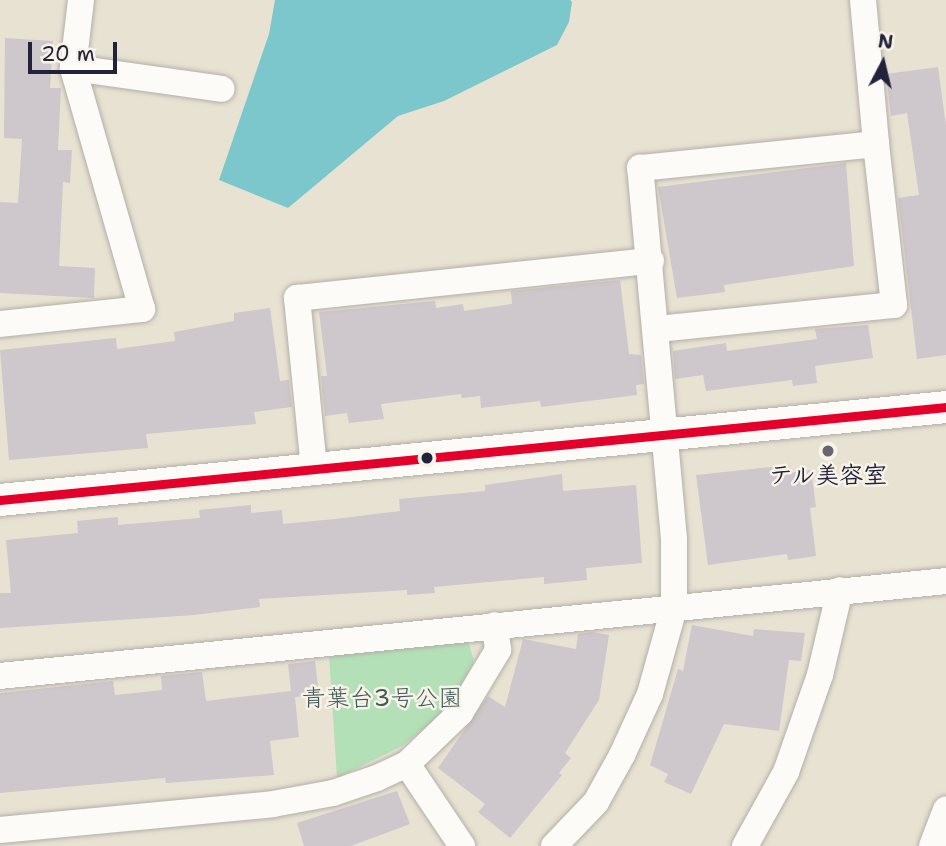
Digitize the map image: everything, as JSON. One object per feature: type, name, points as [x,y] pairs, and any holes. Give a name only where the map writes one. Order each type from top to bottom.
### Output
[{"type":"street","points":[[0,324],[142,309],[73,68],[81,0]]},
{"type":"street","points":[[658,329],[894,305],[863,0]]},
{"type":"street","points":[[73,68],[222,89]]},
{"type":"street","points":[[554,846],[596,802],[622,755],[650,694],[674,608],[674,539],[658,329],[640,168],[876,144]]},
{"type":"street","points":[[314,468],[297,298],[651,261]]},
{"type":"street","points":[[0,500],[946,407]]},
{"type":"street","points":[[0,676],[840,590],[946,582]]},
{"type":"street","points":[[745,846],[786,772],[820,675],[840,590]]},
{"type":"street","points":[[0,830],[273,804],[333,793],[407,764],[460,713],[481,681],[498,650],[495,625]]},
{"type":"street","points":[[407,764],[462,846]]},
{"type":"street","points":[[932,846],[946,810]]},
{"type":"green space","name":"青葉台3号公園","points":[[468,641],[474,661],[457,694],[433,721],[402,746],[337,778],[329,655]]},
{"type":"water","points":[[275,0],[572,2],[569,22],[557,45],[444,101],[398,116],[288,208],[219,180],[269,34]]},
{"type":"building","points":[[5,38],[53,41],[50,88],[61,88],[58,150],[72,150],[70,183],[63,182],[59,266],[95,268],[94,298],[0,293],[0,202],[18,203],[22,139],[4,138]]},
{"type":"building","points":[[938,67],[946,126],[946,355],[917,359],[898,198],[919,195],[907,113],[891,116],[886,74]]},
{"type":"building","points":[[846,163],[854,266],[724,285],[725,292],[677,298],[658,187]]},
{"type":"building","points":[[620,280],[629,354],[641,355],[644,384],[636,385],[637,395],[541,407],[540,401],[481,408],[480,396],[462,398],[461,394],[381,404],[384,419],[349,423],[347,413],[325,416],[321,376],[327,376],[319,312],[435,301],[436,308],[463,304],[464,311],[512,304],[511,291]]},
{"type":"building","points":[[270,308],[280,381],[289,380],[292,407],[254,412],[256,424],[146,434],[148,448],[9,460],[0,350],[116,338],[117,349],[175,341],[174,332],[234,321],[234,313]]},
{"type":"building","points":[[868,325],[873,358],[815,366],[817,383],[793,386],[792,380],[706,391],[703,375],[675,379],[673,351],[726,343],[727,351],[817,339],[815,329]]},
{"type":"building","points":[[789,465],[790,473],[811,470],[816,507],[810,508],[816,556],[788,560],[787,554],[708,565],[696,475]]},
{"type":"building","points":[[562,474],[563,491],[636,485],[642,563],[586,568],[587,580],[544,584],[544,577],[434,587],[435,593],[407,595],[407,590],[259,599],[260,607],[194,615],[0,628],[0,593],[11,593],[6,540],[78,533],[77,521],[118,517],[118,525],[200,518],[199,510],[251,505],[251,513],[282,510],[283,524],[335,519],[400,511],[399,499],[485,491],[485,485]]},
{"type":"building","points":[[692,625],[753,636],[754,629],[805,633],[801,661],[789,660],[779,731],[724,724],[691,794],[664,782],[668,774],[650,765],[678,669],[683,671]]},
{"type":"building","points":[[592,632],[609,635],[599,700],[565,753],[571,758],[559,773],[562,775],[510,838],[478,812],[485,804],[438,768],[488,696],[505,707],[523,639],[576,649],[578,634]]},
{"type":"building","points":[[315,661],[319,695],[295,697],[299,737],[270,741],[274,775],[166,783],[165,778],[0,793],[0,693],[113,681],[115,695],[162,690],[161,676],[202,672],[206,701],[291,691],[288,664]]},
{"type":"building","points":[[397,791],[410,824],[351,846],[304,846],[297,823]]},
{"type":"transit line","points":[[0,500],[946,407]]},
{"type":"place","name":"テル美容室","points":[[828,451]]}]
